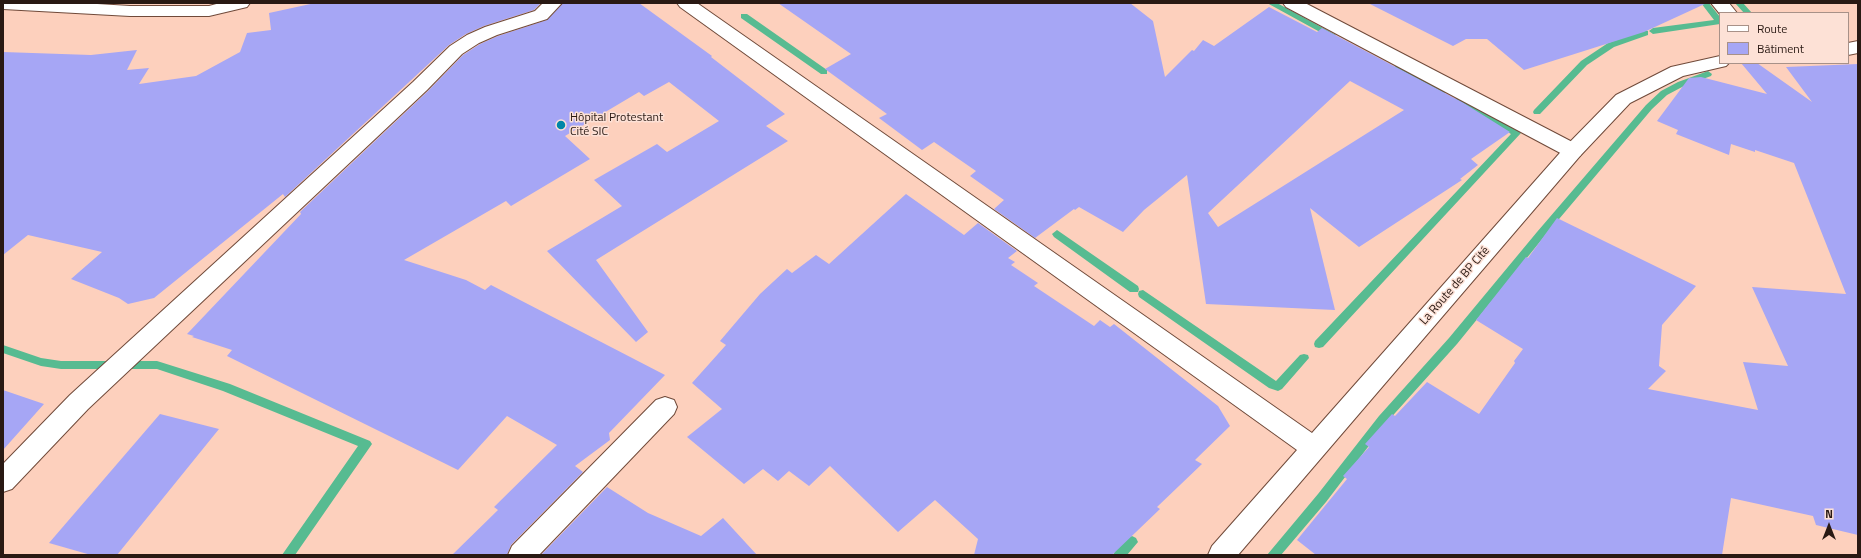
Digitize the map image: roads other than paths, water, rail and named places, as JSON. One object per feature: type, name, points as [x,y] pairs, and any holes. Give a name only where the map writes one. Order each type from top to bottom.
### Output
[{"type":"street","points":[[3,4],[134,7],[209,12],[241,3]]},
{"type":"street","points":[[3,481],[79,402],[420,86],[456,50],[473,39],[491,31],[541,15],[553,3]]},
{"type":"street","points":[[686,3],[1314,448]]},
{"type":"street","points":[[1292,3],[1573,151]]},
{"type":"street","points":[[1720,3],[1727,12]]},
{"type":"street","name":"La Route de BP Cité","points":[[1221,555],[1573,151],[1623,99],[1678,71],[1719,62]]},
{"type":"street","points":[[521,555],[664,407]]},
{"type":"waterway","points":[[1271,3],[1332,35]]},
{"type":"waterway","points":[[1705,3],[1719,21]]},
{"type":"waterway","points":[[1739,3],[1747,12]]},
{"type":"waterway","points":[[744,16],[824,72]]},
{"type":"waterway","points":[[1653,31],[1719,22]]},
{"type":"waterway","points":[[1537,112],[1584,63],[1611,45],[1645,33]]},
{"type":"waterway","points":[[1397,68],[1443,91]]},
{"type":"waterway","points":[[1273,555],[1322,498],[1383,419],[1453,341],[1540,235],[1649,107],[1664,93],[1681,84],[1708,74]]},
{"type":"waterway","points":[[1319,344],[1517,133],[1459,99]]},
{"type":"waterway","points":[[1057,234],[1134,289]]},
{"type":"waterway","points":[[1143,294],[1273,385],[1278,386],[1304,358]]},
{"type":"waterway","points":[[3,349],[41,362],[61,365],[157,365],[226,387],[366,444],[288,555]]},
{"type":"waterway","points":[[1119,555],[1132,542]]},
{"type":"place","name":"Hôpital Protestant Cité SIC","points":[[561,125]]}]
